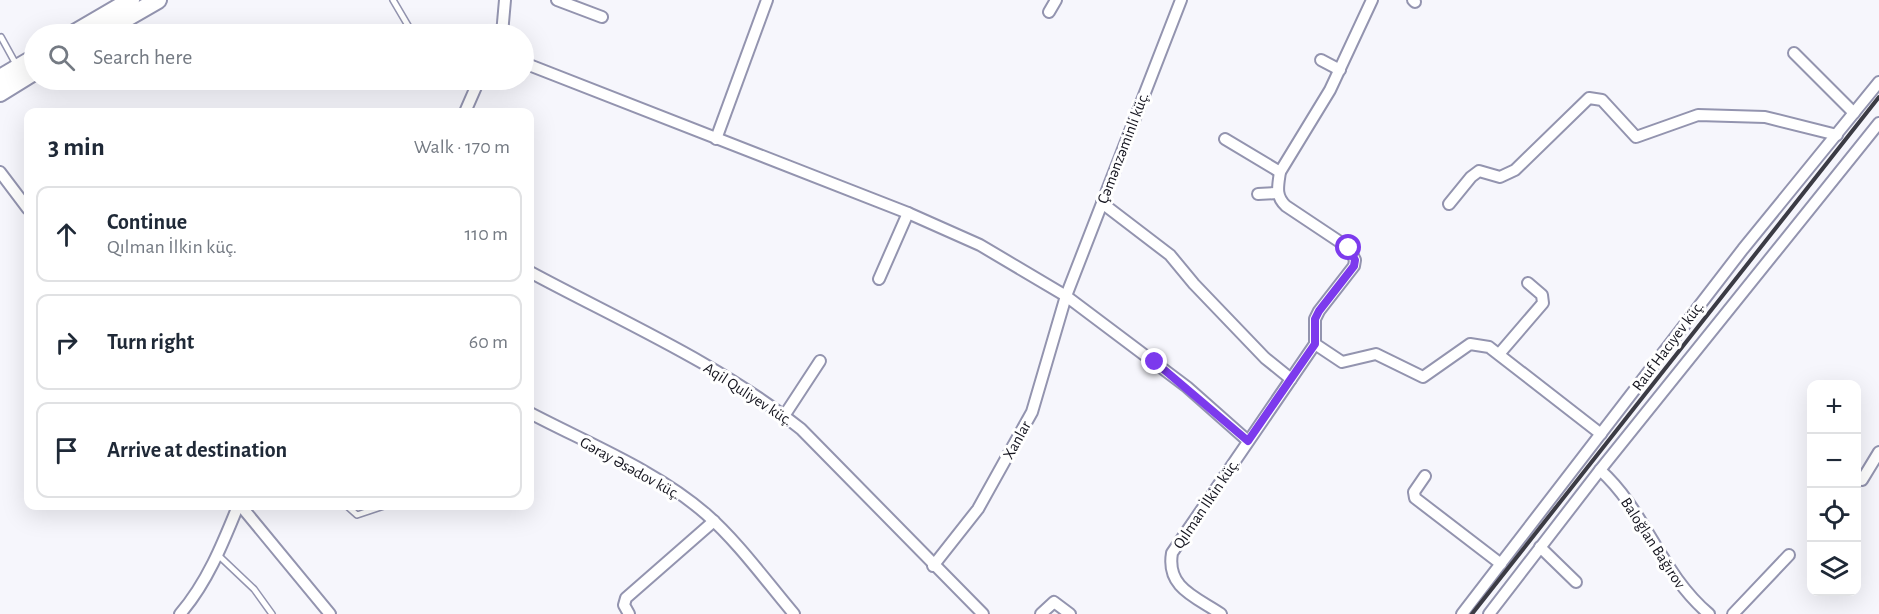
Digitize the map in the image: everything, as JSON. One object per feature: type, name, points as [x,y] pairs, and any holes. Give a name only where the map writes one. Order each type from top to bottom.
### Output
[{"type":"main road","points":[[90,24],[131,0]]},
{"type":"main road","points":[[116,24],[158,0]]},
{"type":"main road","points":[[0,78],[24,64]]},
{"type":"main road","points":[[0,93],[24,78]]},
{"type":"street","points":[[503,24],[505,0]]},
{"type":"street","points":[[557,0],[602,17]]},
{"type":"street","points":[[716,139],[767,0]]},
{"type":"street","points":[[1049,12],[1056,0]]},
{"type":"street","name":"Çəmənzəminli küç.","points":[[1066,296],[1181,0]]},
{"type":"street","points":[[1372,0],[1340,70],[1280,171],[1277,193],[1286,206],[1349,248],[1355,260],[1351,271],[1315,319],[1315,344],[1342,362],[1376,354],[1423,377],[1470,344],[1490,347],[1601,434]]},
{"type":"street","points":[[1794,53],[1854,113]]},
{"type":"street","points":[[1321,60],[1340,70]]},
{"type":"street","points":[[534,67],[908,213],[980,245],[1066,296],[1187,387],[1248,441]]},
{"type":"street","name":"Rauf Hacıyev küç.","points":[[1462,614],[1743,249],[1879,82]]},
{"type":"street","points":[[467,108],[475,90]]},
{"type":"street","points":[[1449,204],[1471,177],[1479,171],[1500,177],[1515,170],[1589,98],[1602,100],[1636,137],[1698,115],[1765,117],[1837,135]]},
{"type":"street","name":"Rauf Hacıyev küç.","points":[[1489,614],[1600,470],[1877,129]]},
{"type":"street","points":[[1225,139],[1280,171]]},
{"type":"street","points":[[0,172],[24,204]]},
{"type":"street","points":[[1258,194],[1277,193]]},
{"type":"street","points":[[1102,203],[1170,255],[1194,284],[1257,350],[1291,379]]},
{"type":"street","points":[[879,279],[908,213]]},
{"type":"street","name":"Aqil Quliyev küç.","points":[[534,274],[719,374],[784,416],[801,429],[933,566],[983,614]]},
{"type":"street","points":[[1500,353],[1543,303],[1542,295],[1528,283]]},
{"type":"street","name":"Xanlar","points":[[933,566],[978,509],[1032,412],[1066,296]]},
{"type":"street","name":"Qılman İlkin küç.","points":[[1221,614],[1182,588],[1170,569],[1172,554],[1182,536],[1315,344]]},
{"type":"street","points":[[784,416],[820,361]]},
{"type":"street","name":"Gəray Əsədov küç.","points":[[534,415],[664,483],[714,521],[794,614]]},
{"type":"street","points":[[1862,480],[1879,452]]},
{"type":"street","name":"Baloğlan Bağırov","points":[[1600,470],[1617,488],[1676,580],[1709,614]]},
{"type":"street","points":[[1425,476],[1414,492],[1415,498],[1501,564]]},
{"type":"street","points":[[180,614],[218,554],[238,510]]},
{"type":"street","points":[[243,510],[330,614]]},
{"type":"street","points":[[629,614],[624,605],[626,598],[714,521]]},
{"type":"street","points":[[1540,547],[1576,582]]},
{"type":"street","points":[[1733,614],[1789,555]]},
{"type":"street","points":[[1041,614],[1054,602],[1070,614]]},
{"type":"lane","points":[[393,0],[407,24]]},
{"type":"lane","points":[[1,37],[18,67]]},
{"type":"lane","points":[[351,510],[357,515],[372,510]]},
{"type":"lane","points":[[218,554],[254,589],[272,614]]},
{"type":"railway","points":[[1472,614],[1879,97]]},
{"type":"route","points":[[1155,362],[1248,441],[1315,344],[1315,319],[1319,311],[1354,266],[1355,260],[1349,248]]}]
